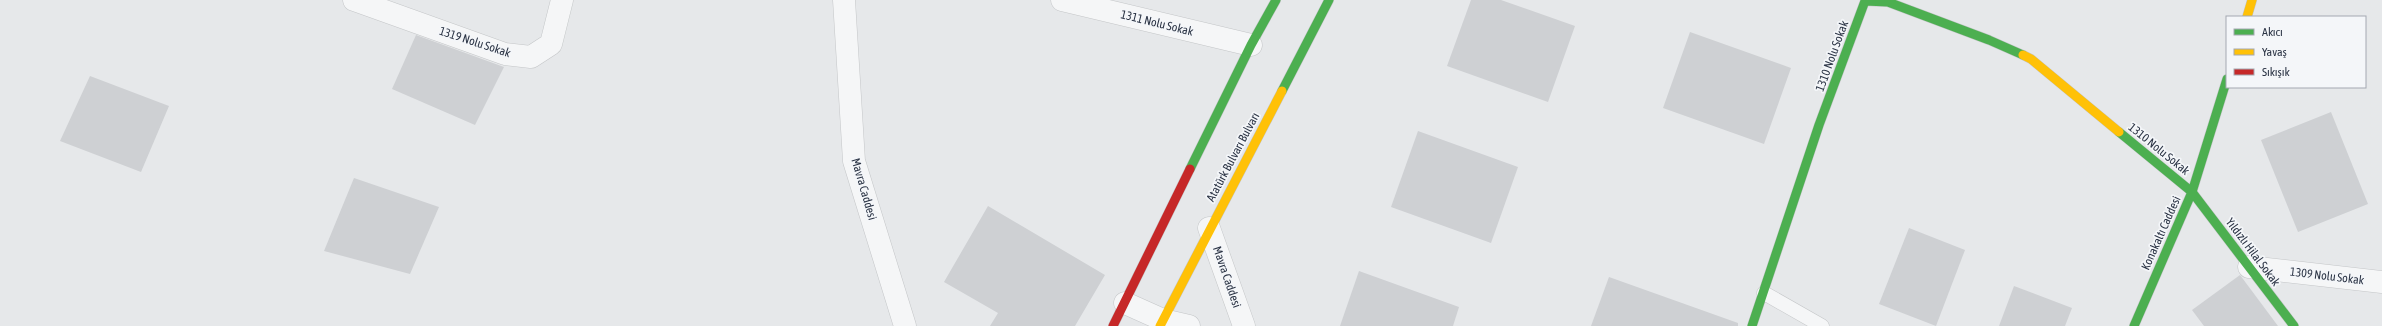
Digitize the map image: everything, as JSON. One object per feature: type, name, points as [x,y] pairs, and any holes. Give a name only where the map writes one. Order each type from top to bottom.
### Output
[{"type":"street","name":"1319 Nolu Sokak","points":[[354,0],[505,54],[531,58],[551,44],[562,0]]},
{"type":"street","name":"Mavra Caddesi","points":[[844,0],[854,161],[905,326]]},
{"type":"street","name":"1311 Nolu Sokak","points":[[1062,0],[1251,45]]},
{"type":"street","points":[[1113,326],[1251,45],[1276,0]]},
{"type":"street","name":"Atatürk Bulvarı Bulvarı","points":[[1164,324],[1210,228],[1329,0]]},
{"type":"street","points":[[2247,16],[2252,0]]},
{"type":"street","name":"1310 Nolu Sokak","points":[[1752,326],[1819,125],[1865,1],[1888,2],[1989,40],[2031,59],[2192,192]]},
{"type":"street","name":"Konakaltı Caddesi","points":[[2134,326],[2192,192],[2226,82]]},
{"type":"street","name":"Yıldızlı Hilal Sokak","points":[[2192,192],[2294,326]]},
{"type":"street","name":"Mavra Caddesi","points":[[1210,228],[1244,326]]},
{"type":"street","name":"1309 Nolu Sokak","points":[[2249,267],[2382,282]]},
{"type":"street","points":[[1124,303],[1164,324],[1189,326]]},
{"type":"lane","points":[[1764,293],[1822,326]]},
{"type":"building","points":[[1471,0],[1501,0],[1575,26],[1548,102],[1447,66]]},
{"type":"building","points":[[1690,32],[1791,68],[1764,144],[1663,108]]},
{"type":"building","points":[[416,35],[504,67],[475,125],[392,89]]},
{"type":"building","points":[[90,76],[169,106],[141,172],[60,141]]},
{"type":"building","points":[[2331,112],[2368,204],[2298,232],[2261,140]]},
{"type":"building","points":[[1418,131],[1518,167],[1491,243],[1391,207]]},
{"type":"building","points":[[354,178],[439,207],[410,274],[324,251]]},
{"type":"building","points":[[988,206],[1105,275],[1075,326],[990,326],[998,313],[944,282]]},
{"type":"building","points":[[1909,228],[1965,250],[1936,326],[1879,304]]},
{"type":"building","points":[[1359,271],[1459,307],[1453,326],[1340,326]]},
{"type":"building","points":[[2240,275],[2278,326],[2204,326],[2192,310]]},
{"type":"building","points":[[1609,277],[1738,323],[1738,326],[1591,326]]},
{"type":"building","points":[[2014,286],[2072,308],[2065,326],[1999,326]]},
{"type":"traffic: fast","points":[[1190,169],[1251,45],[1276,0]]},
{"type":"traffic: fast","points":[[1282,91],[1329,0]]},
{"type":"traffic: fast","points":[[1752,326],[1819,125],[1865,1],[1888,2],[1989,40],[2023,55]]},
{"type":"traffic: fast","points":[[2134,326],[2192,192],[2226,82]]},
{"type":"traffic: fast","points":[[2119,132],[2192,192],[2294,326]]},
{"type":"traffic: slow","points":[[2247,16],[2252,0]]},
{"type":"traffic: slow","points":[[2023,55],[2031,59],[2119,132]]},
{"type":"traffic: slow","points":[[1160,326],[1282,91]]},
{"type":"traffic: jam","points":[[1113,326],[1190,169]]}]
